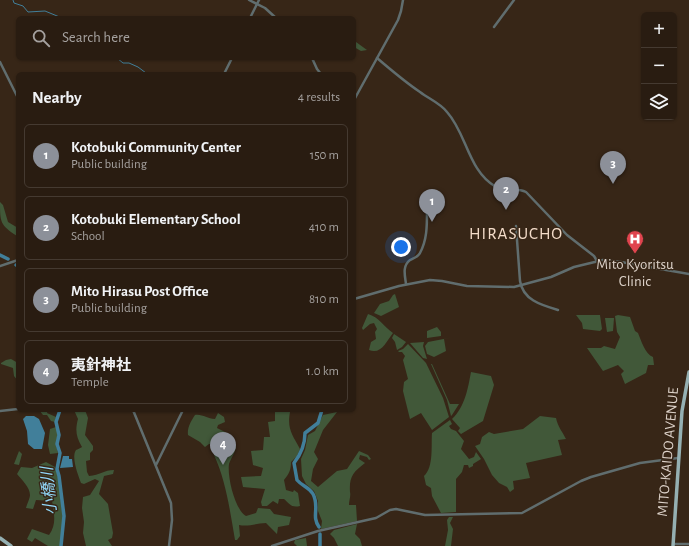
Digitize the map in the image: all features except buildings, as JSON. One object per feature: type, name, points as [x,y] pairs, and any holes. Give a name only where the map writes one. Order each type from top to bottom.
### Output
[{"type":"main road","name":"MITO-KAIDO AVENUE","points":[[672,546],[682,406],[689,372]]},
{"type":"main road","points":[[0,538],[10,546]]},
{"type":"street","points":[[250,0],[273,16]]},
{"type":"street","points":[[251,16],[259,0]]},
{"type":"street","points":[[356,96],[398,20],[403,0]]},
{"type":"street","points":[[494,27],[514,0]]},
{"type":"street","points":[[377,58],[447,112],[464,141],[472,160],[482,175],[489,182],[498,188],[526,192],[567,235],[594,256],[597,261]]},
{"type":"street","points":[[225,72],[231,60]]},
{"type":"street","points":[[313,60],[316,69],[319,72]]},
{"type":"street","points":[[0,62],[16,94]]},
{"type":"street","points":[[406,284],[405,268],[408,262],[417,257],[422,250],[427,230],[427,212]]},
{"type":"street","points":[[516,226],[521,286],[523,292],[531,299],[558,310]]},
{"type":"street","points":[[356,297],[406,284],[435,280],[467,286],[505,288],[521,286],[551,277],[574,267],[597,261],[612,260],[689,274]]},
{"type":"street","points":[[0,266],[16,261]]},
{"type":"street","points":[[0,411],[16,409]]},
{"type":"street","points":[[134,412],[169,497],[172,508],[169,546]]},
{"type":"street","points":[[156,465],[182,412]]},
{"type":"street","points":[[272,546],[318,531],[376,518],[390,510],[396,509],[425,515],[522,513],[581,481],[592,477],[640,463],[678,458]]},
{"type":"street","points":[[672,546],[689,544]]},
{"type":"green space","points":[[356,42],[367,50],[361,51],[356,48]]},
{"type":"green space","points":[[0,202],[3,205],[8,222],[16,227],[16,235],[4,226],[0,214]]},
{"type":"green space","points":[[395,294],[399,307],[381,316],[374,313],[380,304],[389,301]]},
{"type":"green space","points":[[368,314],[378,319],[393,333],[383,347],[377,351],[369,350],[371,342],[376,339],[375,332],[377,329],[374,323],[370,324],[363,330],[362,328]]},
{"type":"green space","points":[[576,315],[600,315],[602,329],[600,331],[583,329],[582,323]]},
{"type":"green space","points":[[615,316],[630,317],[635,331],[638,333],[648,353],[653,357],[654,365],[648,365],[646,373],[625,384],[621,374],[624,371],[618,365],[603,371],[587,348],[601,348],[604,346],[615,349],[620,337],[617,332]]},
{"type":"green space","points":[[605,318],[614,318],[613,331],[607,332]]},
{"type":"green space","points":[[437,327],[441,332],[441,336],[427,338],[427,331]]},
{"type":"green space","points":[[394,334],[406,342],[397,350],[395,342],[392,338]]},
{"type":"green space","points":[[454,337],[444,339],[446,351],[434,357],[427,354],[425,346],[428,342]]},
{"type":"green space","points":[[424,342],[423,346],[427,359],[423,358],[410,343]]},
{"type":"green space","points":[[408,344],[426,363],[443,398],[449,417],[432,430],[421,413],[410,419],[403,391],[404,382],[408,379],[403,360],[405,356],[402,352],[398,351],[403,349]]},
{"type":"green space","points":[[11,359],[16,362],[16,378],[14,376],[13,368],[1,364],[6,360]]},
{"type":"green space","points":[[431,364],[450,404],[459,404],[451,416],[447,400]]},
{"type":"green space","points":[[471,372],[491,376],[494,385],[483,421],[461,434],[458,431],[460,428],[452,419],[463,403]]},
{"type":"green space","points":[[41,412],[47,412],[56,417],[55,422],[51,421],[47,415],[43,415]]},
{"type":"green space","points":[[75,412],[86,412],[88,418],[85,435],[93,446],[93,450],[90,453],[90,460],[86,461],[89,476],[114,470],[113,474],[104,476],[99,494],[108,504],[113,533],[112,538],[108,540],[112,546],[86,546],[83,533],[83,497],[90,495],[99,481],[95,479],[84,484],[81,483],[78,475],[74,457],[76,450],[82,447],[78,440],[76,430],[78,419]]},
{"type":"green space","points":[[275,412],[290,412],[290,427],[300,449],[297,456],[291,462],[291,467],[284,480],[286,490],[293,492],[294,490],[298,493],[300,506],[293,506],[284,499],[279,499],[278,504],[273,501],[267,506],[262,506],[261,502],[265,489],[243,487],[241,477],[261,476],[263,468],[253,465],[251,451],[263,450],[264,437],[270,437],[268,422],[275,421]]},
{"type":"green space","points":[[337,412],[323,430],[314,452],[318,459],[313,469],[311,481],[318,487],[337,471],[347,469],[359,451],[368,455],[371,459],[369,460],[367,457],[360,455],[359,459],[365,463],[357,469],[350,482],[349,505],[356,505],[357,521],[321,529],[322,521],[318,511],[318,501],[314,491],[306,484],[302,476],[301,459],[305,450],[308,435],[315,431],[323,415]]},
{"type":"green space","points":[[218,413],[224,417],[225,422],[218,425],[217,428],[225,432],[236,447],[229,464],[229,476],[238,507],[246,516],[256,513],[258,508],[270,509],[274,514],[291,517],[289,525],[278,527],[277,534],[266,523],[246,526],[239,525],[240,536],[237,540],[235,540],[225,486],[214,455],[215,449],[212,444],[205,447],[200,442],[188,435],[189,427],[195,415],[215,419]]},
{"type":"green space","points":[[540,416],[556,418],[566,439],[558,440],[562,455],[526,463],[530,478],[513,481],[514,489],[510,492],[507,487],[499,483],[492,475],[475,446],[480,444],[482,437],[489,432],[494,434],[523,429]]},
{"type":"green space","points":[[450,420],[452,424],[449,426],[451,429],[456,431],[464,441],[461,449],[469,459],[474,457],[476,452],[481,459],[469,468],[468,465],[464,465],[462,472],[456,479],[456,512],[441,513],[432,496],[431,488],[426,485],[424,476],[431,462],[432,433]]},
{"type":"green space","points":[[56,427],[58,432],[56,444],[58,453],[50,454],[48,445],[50,429]]},
{"type":"green space","points":[[19,451],[22,454],[19,465],[14,464]]},
{"type":"green space","points":[[46,462],[55,467],[58,477],[63,518],[60,546],[48,546],[35,538],[32,542],[27,539],[32,529],[49,535],[52,531],[54,523],[54,510],[52,501],[36,500],[33,509],[26,508],[30,492],[25,483],[17,474],[21,467],[32,468]]},
{"type":"green space","points":[[449,517],[453,517],[450,523],[453,529],[451,546],[445,546],[448,530],[447,520]]},
{"type":"green space","points":[[357,524],[355,534],[360,539],[362,546],[338,546],[330,534],[334,530]]},
{"type":"green space","points":[[306,538],[307,546],[297,546],[294,543],[295,540]]},
{"type":"water","points":[[26,416],[34,416],[39,419],[45,433],[42,449],[34,449],[28,444],[27,431],[23,419]]},
{"type":"water","points":[[63,456],[69,456],[69,459],[72,459],[73,467],[60,468]]},
{"type":"waterway","points":[[13,0],[14,3],[23,6],[28,12],[45,11],[57,16]]},
{"type":"waterway","points":[[119,60],[123,63],[129,63],[138,67],[145,72]]},
{"type":"waterway","name":"小橋川","points":[[0,255],[8,259]]},
{"type":"waterway","name":"小橋川","points":[[59,412],[56,422],[59,435],[57,444],[60,453],[57,469],[64,516],[61,546]]},
{"type":"waterway","points":[[319,527],[316,519],[315,499],[313,494],[297,480],[294,463],[302,449],[305,433],[318,423],[321,412]]},
{"type":"waterway","points":[[320,534],[320,546]]},
{"type":"place","name":"Mito Hirasu Post Office","points":[[613,184]]},
{"type":"place","name":"Kotobuki Elementary School","points":[[506,210]]},
{"type":"place","name":"Kotobuki Community Center","points":[[432,222]]},
{"type":"place","name":"Mito Kyoritsu Clinic","points":[[635,254]]},
{"type":"place","name":"夷針神社","points":[[223,465]]},
{"type":"district","name":"HIRASUCHO","points":[[516,233]]}]
